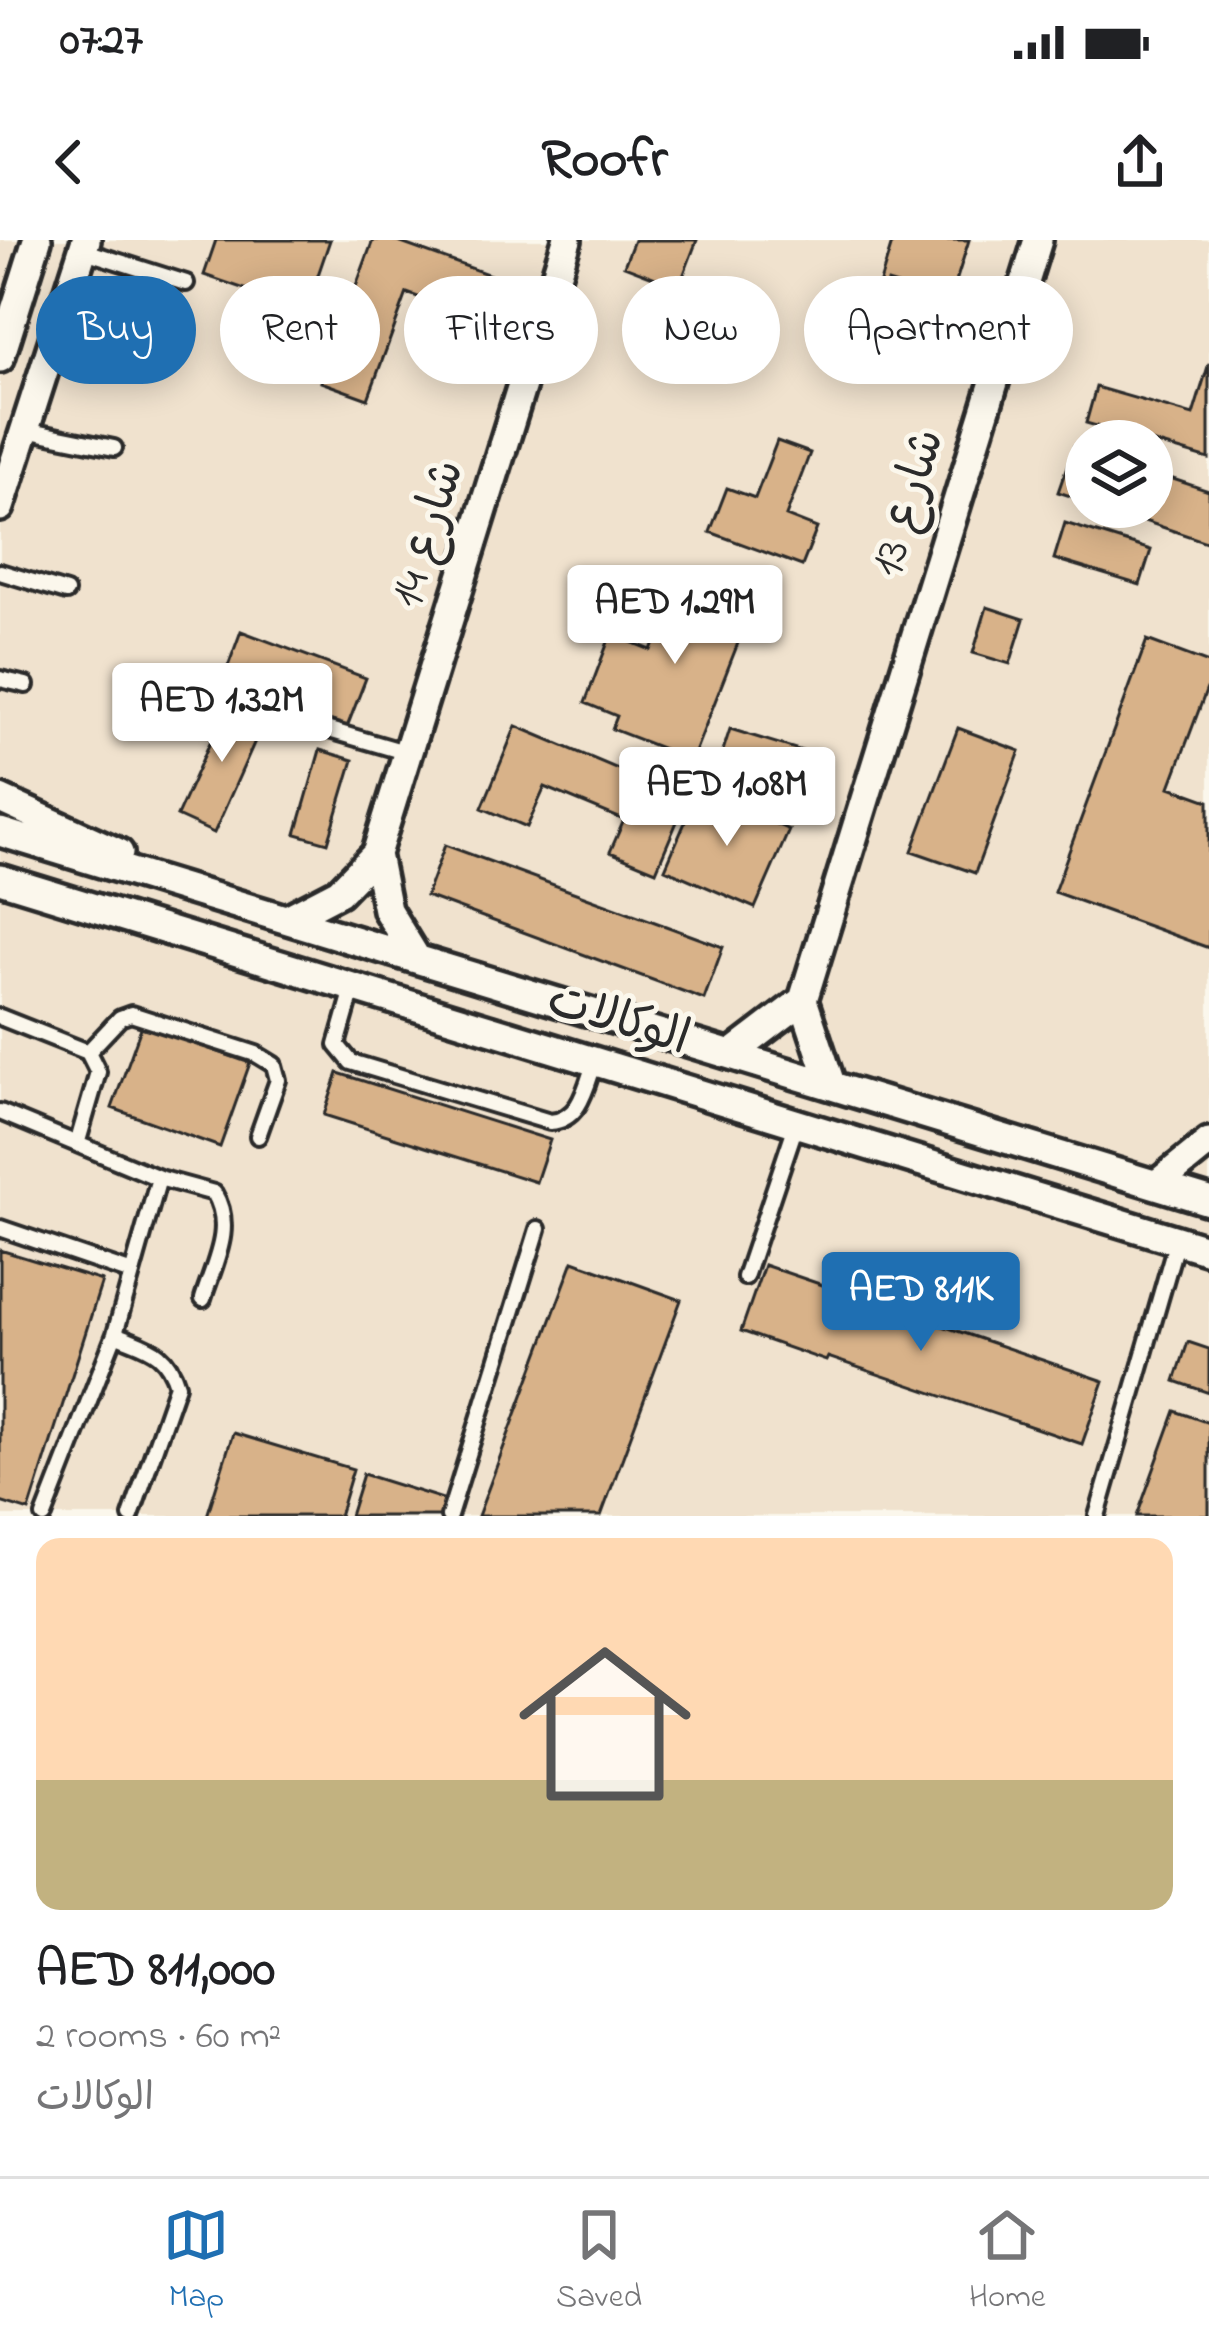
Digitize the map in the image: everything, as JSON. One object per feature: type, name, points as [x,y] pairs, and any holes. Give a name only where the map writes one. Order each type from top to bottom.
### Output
[{"type":"street","points":[[0,358],[37,240]]},
{"type":"street","name":"شارع 14","points":[[289,918],[338,892],[376,854],[567,240]]},
{"type":"street","name":"شارع 13","points":[[802,1000],[1038,240]]},
{"type":"street","points":[[0,507],[84,245]]},
{"type":"street","name":"الوكالات","points":[[0,799],[133,860],[175,885]]},
{"type":"street","name":"الوكالات","points":[[0,832],[1209,1201]]},
{"type":"street","name":"شارع 14","points":[[376,854],[387,910],[415,956]]},
{"type":"street","name":"الوكالات","points":[[3,881],[1209,1250]]},
{"type":"street","points":[[732,1054],[802,1000],[831,1084]]},
{"type":"street","points":[[1157,1184],[1209,1142]]},
{"type":"lane","points":[[84,245],[167,276]]},
{"type":"lane","points":[[25,430],[114,448]]},
{"type":"lane","points":[[0,572],[66,592]]},
{"type":"lane","points":[[0,679],[26,685]]},
{"type":"lane","points":[[280,716],[408,753]]},
{"type":"lane","points":[[353,988],[338,1045],[351,1062],[550,1122],[564,1121],[576,1110],[596,1061]]},
{"type":"lane","points":[[88,1052],[120,1018],[131,1014],[256,1054],[274,1065],[278,1080],[258,1136]]},
{"type":"lane","points":[[0,1017],[88,1052],[98,1072],[78,1141]]},
{"type":"lane","points":[[0,1112],[159,1178],[214,1193],[224,1209],[226,1225],[202,1299]]},
{"type":"lane","points":[[745,1277],[797,1121]]},
{"type":"lane","points":[[44,1516],[115,1334],[159,1178]]},
{"type":"lane","points":[[0,1228],[132,1273]]},
{"type":"lane","points":[[449,1516],[538,1229]]},
{"type":"lane","points":[[1097,1516],[1177,1240]]},
{"type":"lane","points":[[115,1334],[158,1353],[170,1364],[177,1385],[130,1516]]},
{"type":"shaded area","points":[[0,240],[1209,240],[1209,1516],[0,1516]]},
{"type":"building","points":[[216,240],[330,240],[318,276],[220,276],[220,280],[204,275]]},
{"type":"building","points":[[373,240],[393,240],[490,275],[404,276],[404,301],[380,366],[380,276],[360,276]]},
{"type":"building","points":[[634,240],[697,240],[683,276],[650,276],[624,266]]},
{"type":"building","points":[[893,240],[969,240],[958,276],[882,276]]},
{"type":"building","points":[[1209,363],[1209,459],[1173,448],[1173,420],[1087,420],[1096,387],[1193,415]]},
{"type":"building","points":[[327,384],[374,384],[368,399]]},
{"type":"building","points":[[777,441],[810,453],[786,516],[817,528],[802,566],[710,532],[727,488],[755,498]]},
{"type":"building","points":[[1173,479],[1209,491],[1209,543],[1165,528],[1173,528]]},
{"type":"building","points":[[1065,523],[1065,528],[1081,528],[1151,550],[1140,585],[1054,559]]},
{"type":"building","points":[[707,572],[758,592],[692,760],[612,729],[617,716],[585,703],[611,634],[651,650],[678,580],[701,589]]},
{"type":"building","points":[[987,607],[1024,619],[1010,664],[973,653]]},
{"type":"building","points":[[241,631],[366,678],[347,727],[223,680]]},
{"type":"building","points":[[1147,640],[1209,663],[1209,683],[1170,787],[1209,801],[1209,948],[1054,892]]},
{"type":"building","points":[[230,698],[267,714],[214,833],[177,816]]},
{"type":"building","points":[[516,726],[687,798],[656,871],[610,852],[624,820],[545,787],[527,827],[482,808]]},
{"type":"building","points":[[958,728],[1020,751],[975,873],[912,851]]},
{"type":"building","points":[[730,729],[812,754],[801,788],[719,763]]},
{"type":"building","points":[[320,750],[353,760],[328,843],[296,834]]},
{"type":"building","points":[[699,790],[789,830],[755,908],[665,869]]},
{"type":"building","points":[[445,845],[723,947],[704,999],[426,896]]},
{"type":"building","points":[[142,1025],[250,1063],[220,1147],[112,1108]]},
{"type":"building","points":[[338,1073],[550,1140],[536,1182],[324,1115]]},
{"type":"building","points":[[0,1250],[102,1281],[29,1511],[0,1502]]},
{"type":"building","points":[[573,1261],[681,1300],[601,1516],[478,1516]]},
{"type":"building","points":[[764,1265],[1104,1381],[1082,1444],[741,1331]]},
{"type":"building","points":[[1188,1342],[1209,1349],[1209,1393],[1175,1381]]},
{"type":"building","points":[[1175,1411],[1209,1423],[1209,1516],[1137,1516]]},
{"type":"building","points":[[233,1433],[353,1469],[339,1516],[207,1516]]},
{"type":"building","points":[[363,1474],[446,1500],[441,1516],[350,1516]]}]
